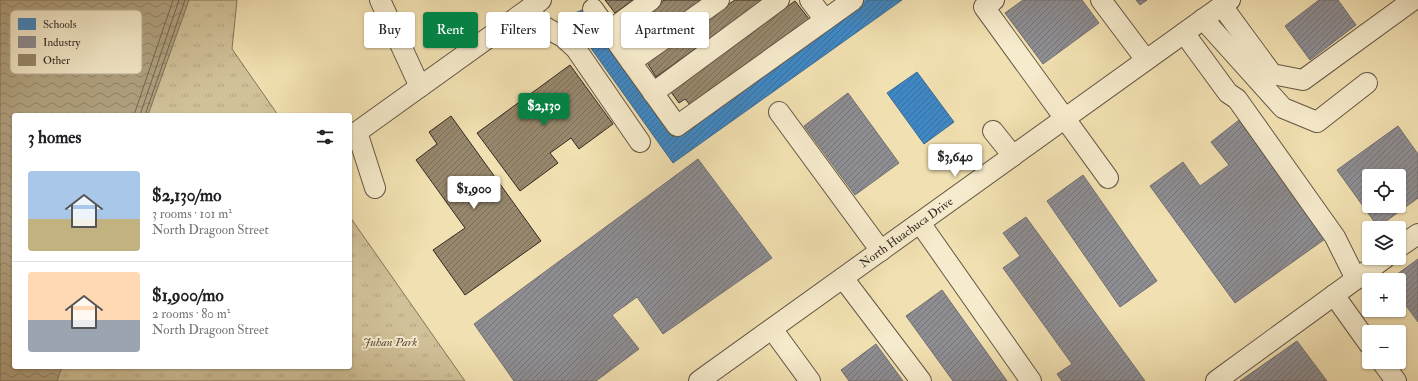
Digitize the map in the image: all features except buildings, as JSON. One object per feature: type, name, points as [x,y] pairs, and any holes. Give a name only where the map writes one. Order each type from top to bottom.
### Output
[{"type":"street","points":[[380,0],[420,87]]},
{"type":"street","points":[[613,28],[651,0]]},
{"type":"street","points":[[631,62],[719,0]]},
{"type":"street","points":[[653,93],[779,0]]},
{"type":"street","points":[[810,0],[825,20]]},
{"type":"street","points":[[613,37],[677,126],[853,0]]},
{"type":"street","points":[[994,0],[984,7],[1108,178]]},
{"type":"street","points":[[1101,0],[1146,60]]},
{"type":"street","points":[[1221,3],[1272,74],[1303,80],[1413,0]]},
{"type":"street","name":"North Huachuca Drive","points":[[699,381],[1184,33],[1221,3]]},
{"type":"street","points":[[375,188],[357,132],[535,4],[541,25],[563,37],[576,49],[640,142]]},
{"type":"street","points":[[1203,19],[1283,108],[1317,122],[1367,83]]},
{"type":"street","points":[[1184,33],[1228,93],[1237,99],[1335,237],[1356,279]]},
{"type":"street","points":[[779,112],[880,251]]},
{"type":"street","points":[[993,131],[1013,156]]},
{"type":"street","points":[[920,223],[1031,381]]},
{"type":"street","points":[[1406,242],[1418,234]]},
{"type":"street","points":[[1216,381],[1375,265]]},
{"type":"street","points":[[844,278],[921,381]]},
{"type":"street","points":[[1334,295],[1362,334]]},
{"type":"street","points":[[772,329],[810,381]]},
{"type":"street","points":[[1387,369],[1396,381]]},
{"type":"green space","name":"Juhan Park","points":[[0,0],[237,0],[232,49],[277,113],[12,113],[12,369],[352,369],[352,220],[465,381],[0,381]]},
{"type":"water","points":[[0,0],[189,0],[149,113],[12,113],[12,369],[61,369],[57,381],[0,381]]}]
